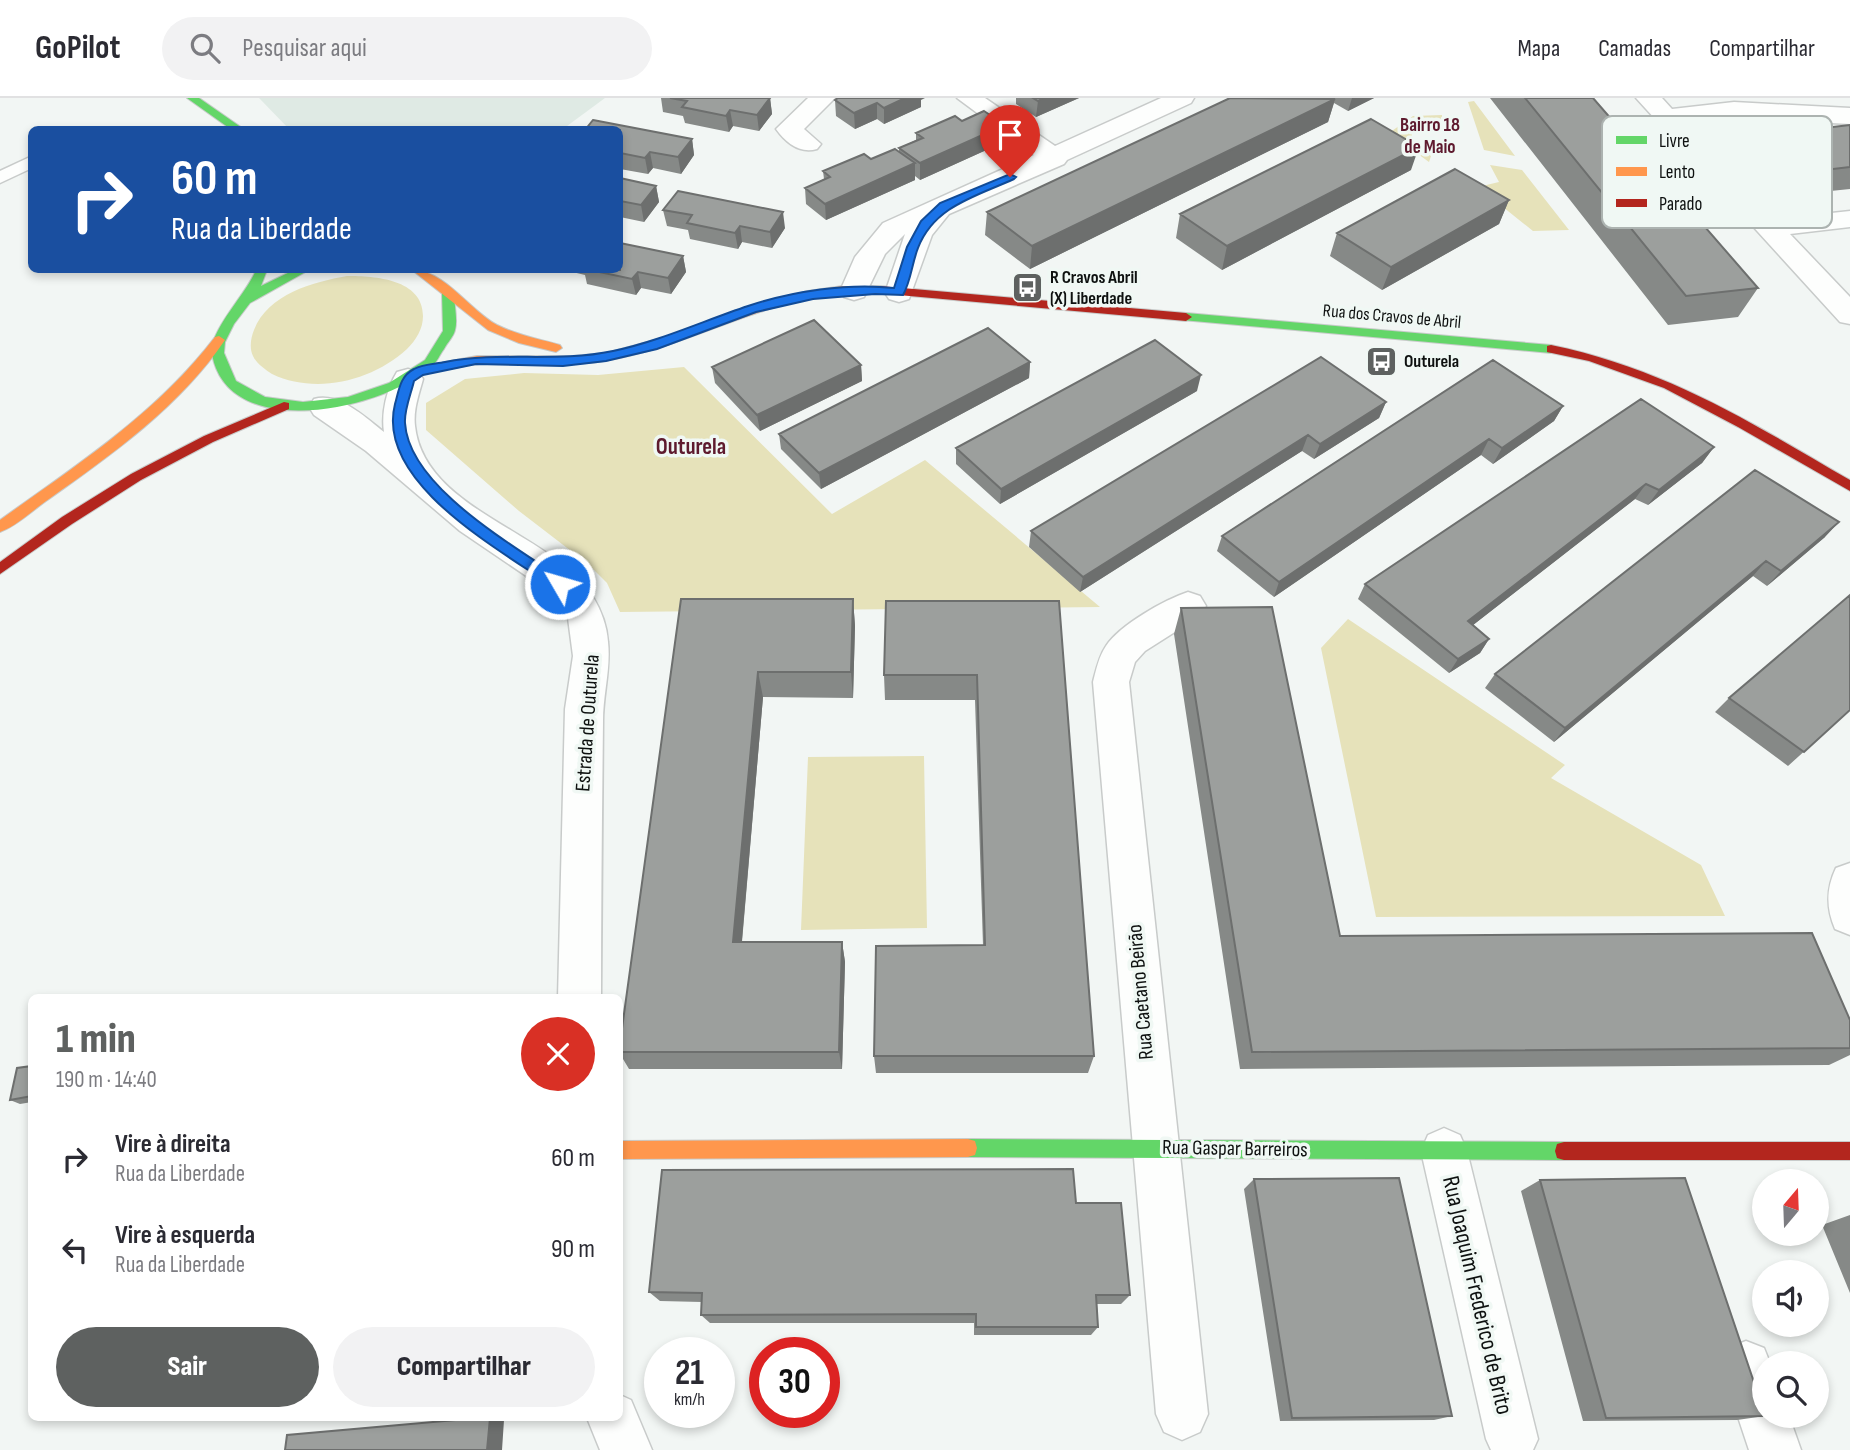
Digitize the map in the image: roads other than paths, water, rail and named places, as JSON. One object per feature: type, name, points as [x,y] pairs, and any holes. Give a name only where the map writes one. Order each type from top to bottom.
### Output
[{"type":"street","points":[[192,98],[234,126]]},
{"type":"street","points":[[808,144],[789,128],[823,98]]},
{"type":"street","points":[[969,98],[1055,158]]},
{"type":"street","points":[[854,291],[864,265],[879,241],[893,229],[1055,158],[1182,98]]},
{"type":"street","points":[[1656,107],[1850,116]]},
{"type":"street","points":[[218,114],[226,126]]},
{"type":"street","points":[[899,293],[919,233],[925,223],[944,206]]},
{"type":"street","points":[[1832,221],[1850,219]]},
{"type":"street","points":[[1768,228],[1850,315]]},
{"type":"street","points":[[0,527],[141,424],[201,368],[229,319],[259,284],[261,273]]},
{"type":"street","points":[[248,299],[296,273]]},
{"type":"street","points":[[425,273],[478,319],[503,334],[570,351],[652,346]]},
{"type":"street","name":"Rua dos Cravos de Abril","points":[[652,346],[753,308],[813,295],[854,291],[1555,349],[1612,363],[1648,376],[1698,400],[1850,486]]},
{"type":"street","points":[[414,375],[440,352],[451,331],[454,311],[447,293]]},
{"type":"street","points":[[219,340],[219,363],[231,383],[252,398],[284,406],[325,407],[364,399],[414,375],[476,360],[563,362],[652,346]]},
{"type":"street","name":"Estrada de Outurela","points":[[414,375],[398,421],[401,442],[426,484]]},
{"type":"street","points":[[0,569],[73,513],[113,487],[220,432],[284,406]]},
{"type":"street","name":"Estrada de Outurela","points":[[325,407],[377,441],[460,514],[560,584],[579,603],[592,642],[584,709],[579,994]]},
{"type":"street","name":"Rua Caetano Beirão","points":[[1182,1414],[1111,682],[1119,656],[1132,641],[1188,606]]},
{"type":"street","points":[[1850,881],[1850,916]]},
{"type":"street","name":"Rua Gaspar Barreiros","points":[[623,1150],[1155,1147],[1444,1151],[1679,1172],[1850,1151]]},
{"type":"street","name":"Rua Joaquim Frederico de Brito","points":[[1444,1151],[1512,1439]]},
{"type":"street","points":[[1730,1321],[1775,1450]]},
{"type":"street","points":[[614,1421],[626,1450]]},
{"type":"lane","points":[[0,178],[28,163]]},
{"type":"place","name":"R Cravos Abril (X) Liberdade","points":[[1027,287]]},
{"type":"place","name":"Outurela","points":[[1381,361]]},
{"type":"district","name":"Bairro 18 de Maio","points":[[1430,135]]},
{"type":"district","name":"Outurela","points":[[691,446]]}]
